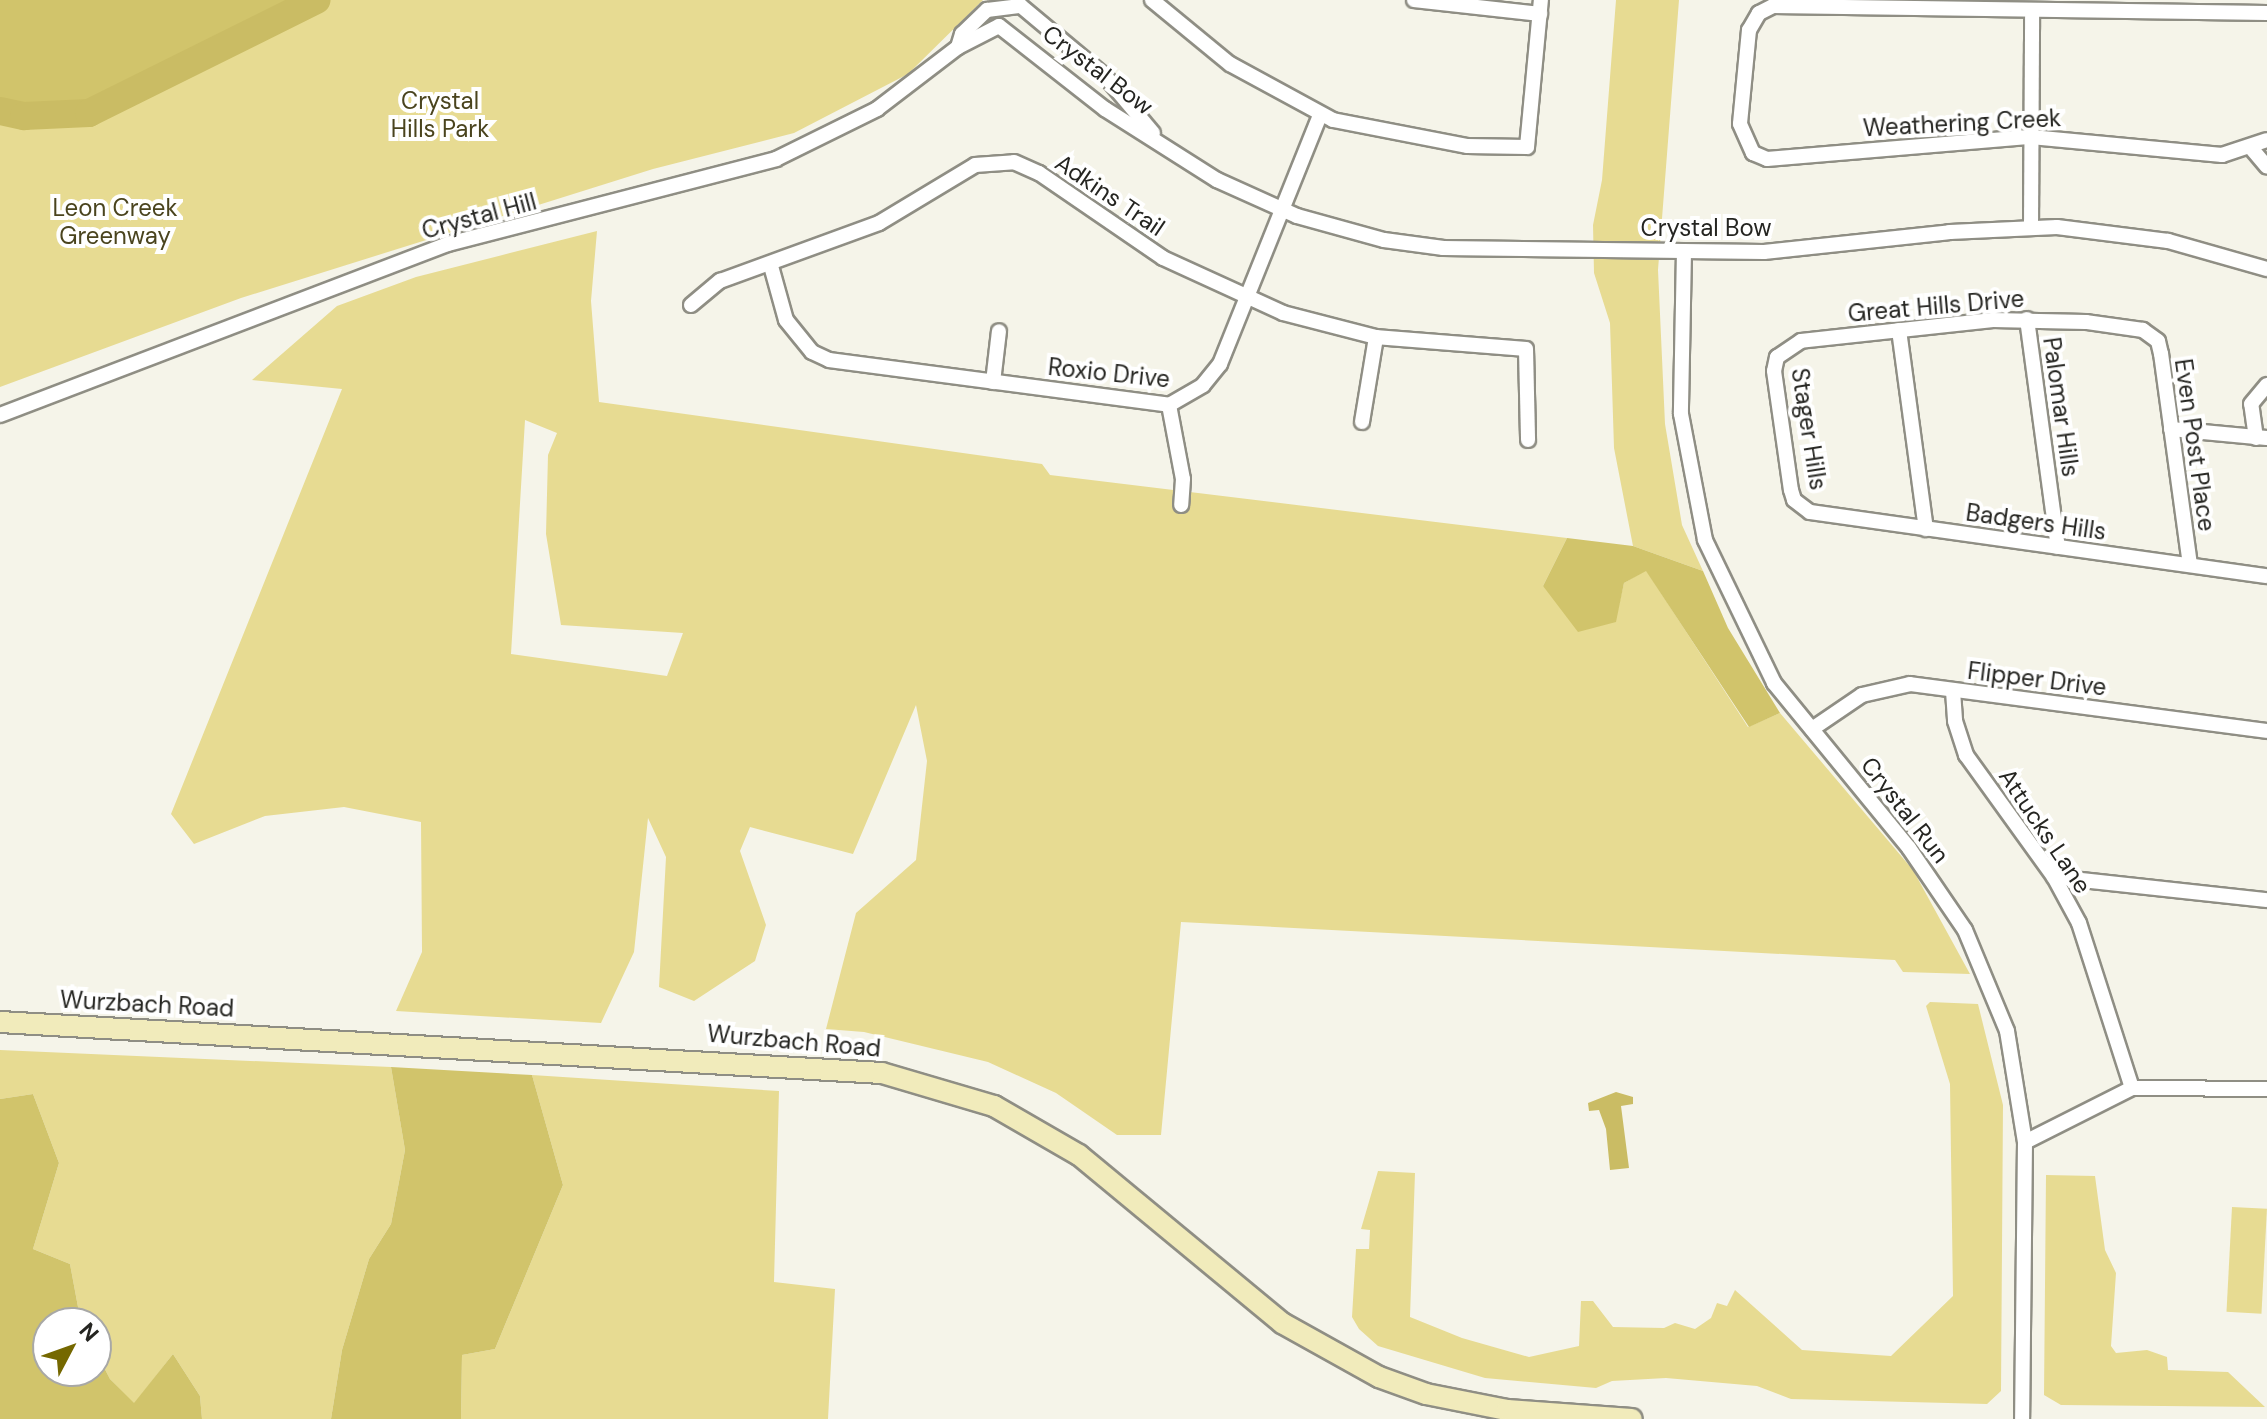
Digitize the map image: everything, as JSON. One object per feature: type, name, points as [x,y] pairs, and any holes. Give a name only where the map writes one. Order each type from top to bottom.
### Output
[{"type":"main road","name":"Wurzbach Road","points":[[0,1022],[882,1073],[994,1106],[1079,1155],[1282,1323],[1379,1377],[1426,1394],[1507,1410],[1632,1419]]},
{"type":"street","points":[[1152,0],[1230,64],[1320,115],[1467,146],[1527,147],[1541,7],[1414,0]]},
{"type":"street","name":"Crystal Hill","points":[[958,47],[962,34],[987,10],[1009,4],[1029,10]]},
{"type":"street","name":"Weathering Creek","points":[[2032,10],[1786,5],[1759,13],[1749,30],[1740,124],[1753,153],[1782,158],[2031,137],[2203,155],[2252,149],[2267,140]]},
{"type":"street","name":"Crystal Bow","points":[[1029,10],[1106,77],[1162,143]]},
{"type":"street","points":[[2031,227],[2032,10],[2267,13]]},
{"type":"street","name":"Crystal Hill","points":[[0,415],[448,244],[776,159],[877,109],[958,47],[989,30],[1008,29]]},
{"type":"street","name":"Crystal Bow","points":[[1008,29],[1105,109],[1217,180],[1280,209],[1384,240],[1443,248],[1764,252],[2031,227],[2168,241],[2267,269]]},
{"type":"street","name":"Roxio Drive","points":[[771,266],[786,320],[812,352],[829,360],[1169,405],[1203,385],[1220,364],[1320,115]]},
{"type":"street","points":[[2252,149],[2267,167]]},
{"type":"street","name":"Adkins Trail","points":[[691,305],[720,281],[771,266],[879,223],[975,165],[993,160],[1039,173],[1163,258],[1248,298],[1376,337],[1526,349],[1528,440]]},
{"type":"street","name":"Crystal Run","points":[[1684,251],[1681,414],[1705,540],[1774,683],[1909,848],[1965,930],[2007,1031],[2025,1142],[2022,1419]]},
{"type":"street","name":"Great Hills Drive","points":[[1777,357],[1801,341],[2027,319],[2086,322],[2151,335]]},
{"type":"street","name":"Palomar Hills","points":[[2027,319],[2058,547]]},
{"type":"street","points":[[1899,330],[1926,529]]},
{"type":"street","points":[[993,382],[999,331]]},
{"type":"street","name":"Even Post Place","points":[[2151,335],[2161,354],[2190,565]]},
{"type":"street","points":[[1362,422],[1376,337]]},
{"type":"street","name":"Stager Hills","points":[[1777,357],[1774,371],[1791,490],[1800,507]]},
{"type":"street","points":[[2171,429],[2262,438],[2251,404],[2267,385]]},
{"type":"street","points":[[1169,405],[1183,479],[1181,505]]},
{"type":"street","name":"Badgers Hills","points":[[1800,507],[1926,529],[2267,576]]},
{"type":"street","name":"Flipper Drive","points":[[1812,729],[1862,695],[1910,684],[2267,731]]},
{"type":"street","name":"Attucks Lane","points":[[1953,691],[1955,721],[1966,755],[2054,877],[2100,982],[2132,1088]]},
{"type":"street","points":[[2054,877],[2267,900]]},
{"type":"street","points":[[2025,1142],[2132,1088],[2267,1089]]},
{"type":"green space","points":[[329,0],[983,0],[908,74],[794,133],[653,169],[241,298],[0,387],[0,107],[98,108]]},
{"type":"green space","points":[[1616,0],[1679,0],[1658,270],[1665,424],[1682,525],[1703,571],[1633,546],[1614,448],[1610,323],[1594,273],[1593,225],[1602,180]]},
{"type":"green space","points":[[597,231],[591,301],[599,402],[1042,464],[1050,475],[1567,538],[1543,586],[1615,622],[1624,583],[1646,570],[1748,727],[1780,713],[1913,870],[1970,974],[1903,972],[1895,960],[1181,922],[1161,1135],[1117,1135],[1056,1093],[988,1062],[864,1032],[826,1029],[856,913],[916,860],[927,761],[916,705],[853,854],[750,827],[740,851],[766,925],[755,961],[694,1001],[659,987],[666,857],[648,818],[634,952],[601,1023],[396,1011],[422,952],[421,822],[344,807],[265,816],[194,844],[171,814],[342,389],[252,380],[337,306],[416,277]],"holes":[[[525,420],[557,433],[548,455],[546,534],[561,625],[683,633],[667,676],[511,654]]]},
{"type":"green space","points":[[1930,1002],[1978,1004],[2003,1105],[2001,1391],[1987,1404],[1791,1399],[1757,1386],[1666,1378],[1612,1381],[1596,1388],[1485,1378],[1378,1346],[1359,1329],[1352,1317],[1356,1249],[1369,1249],[1370,1230],[1361,1229],[1378,1171],[1415,1173],[1410,1317],[1462,1338],[1529,1357],[1579,1346],[1581,1301],[1593,1301],[1613,1327],[1664,1328],[1675,1323],[1695,1329],[1711,1318],[1717,1303],[1727,1306],[1735,1290],[1802,1350],[1891,1356],[1953,1296],[1950,1084],[1926,1006]]},
{"type":"green space","points":[[0,1050],[391,1067],[405,1150],[391,1224],[369,1259],[342,1350],[331,1419],[202,1419],[200,1396],[173,1354],[134,1404],[112,1381],[112,1307],[78,1307],[70,1264],[33,1249],[59,1163],[33,1094],[0,1099]]},
{"type":"green space","points":[[532,1075],[779,1091],[774,1282],[835,1289],[828,1419],[461,1419],[462,1355],[495,1349],[563,1185]]},
{"type":"green space","points":[[2046,1175],[2095,1176],[2105,1250],[2116,1273],[2111,1346],[2116,1353],[2147,1350],[2167,1357],[2168,1370],[2228,1372],[2265,1407],[2061,1405],[2044,1395]]},
{"type":"green space","points":[[2232,1207],[2267,1209],[2261,1314],[2227,1312]]},
{"type":"shaded area","points":[[0,0],[329,0],[98,108],[13,111],[0,110]]},
{"type":"shaded area","points":[[1567,538],[1633,546],[1703,571],[1728,628],[1780,713],[1749,727],[1646,571],[1624,583],[1616,622],[1578,632],[1543,586]]},
{"type":"shaded area","points":[[391,1067],[532,1075],[563,1185],[495,1349],[462,1355],[461,1419],[331,1419],[342,1350],[369,1259],[391,1224],[405,1150]]},
{"type":"shaded area","points":[[1616,1092],[1633,1097],[1633,1104],[1621,1106],[1629,1168],[1610,1170],[1606,1129],[1599,1110],[1589,1111],[1588,1103]]},
{"type":"shaded area","points":[[33,1094],[59,1163],[33,1249],[70,1264],[78,1307],[32,1307],[32,1387],[112,1387],[112,1381],[134,1403],[173,1354],[200,1396],[202,1419],[0,1419],[0,1099]]},
{"type":"waterway","points":[[0,111],[24,116],[89,113],[317,0]]},
{"type":"park label","name":"Crystal Hills Park","points":[[440,115]]},
{"type":"park label","name":"Leon Creek Greenway","points":[[115,222]]}]
